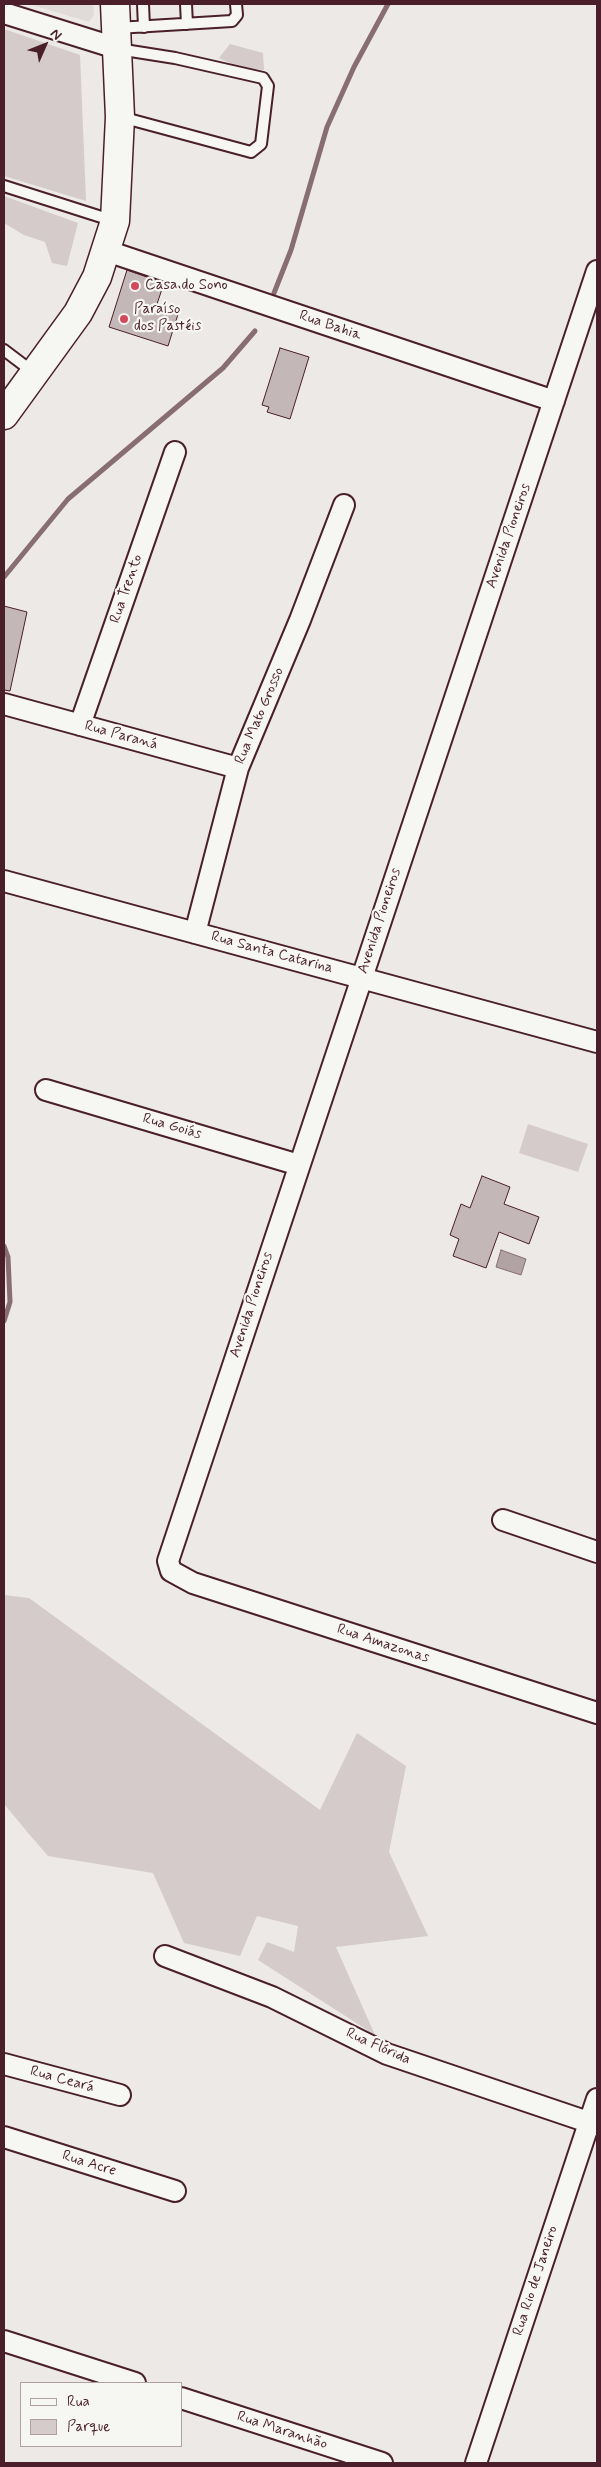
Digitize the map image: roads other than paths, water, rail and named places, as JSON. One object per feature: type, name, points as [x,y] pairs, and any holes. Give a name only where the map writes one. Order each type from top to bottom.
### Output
[{"type":"main road","points":[[4,416],[78,313],[97,277],[107,251],[115,221],[120,117],[115,27]]},
{"type":"street","points":[[4,13],[115,27]]},
{"type":"street","name":"Rua Bahia","points":[[107,251],[554,401]]},
{"type":"street","name":"Avenida Pioneiros","points":[[171,1571],[168,1561],[170,1550],[554,401],[591,313],[597,271]]},
{"type":"street","name":"Rua Trento","points":[[80,725],[175,452]]},
{"type":"street","name":"Rua Mato Grosso","points":[[195,933],[238,768],[300,620],[344,505]]},
{"type":"street","name":"Rua Paraná","points":[[4,704],[238,768]]},
{"type":"street","name":"Rua Santa Catarina","points":[[4,881],[597,1042]]},
{"type":"street","name":"Rua Goiás","points":[[46,1090],[299,1164]]},
{"type":"street","points":[[503,1520],[597,1552]]},
{"type":"street","name":"Rua Amazonas","points":[[171,1571],[192,1583],[597,1713]]},
{"type":"street","name":"Rua Flórida","points":[[165,1956],[272,1997],[387,2054],[593,2123]]},
{"type":"street","name":"Rua Ceará","points":[[4,2064],[120,2096]]},
{"type":"street","name":"Rua Rio de Janeiro","points":[[476,2463],[590,2143],[597,2099]]},
{"type":"street","name":"Rua Acre","points":[[4,2137],[175,2191]]},
{"type":"street","points":[[4,2341],[132,2382]]},
{"type":"street","name":"Rua Maranhão","points":[[182,2398],[382,2463]]},
{"type":"lane","points":[[143,4],[144,27]]},
{"type":"lane","points":[[186,4],[187,24]]},
{"type":"lane","points":[[115,27],[232,21],[237,15],[236,4]]},
{"type":"lane","points":[[115,27],[176,58],[262,78],[268,86],[261,144],[251,152],[120,117]]},
{"type":"lane","points":[[4,186],[115,221]]},
{"type":"lane","points":[[4,350],[35,374]]},
{"type":"waterway","points":[[274,293],[291,250],[327,127],[354,67],[388,4]]},
{"type":"waterway","points":[[4,577],[68,499],[223,368],[255,331]]},
{"type":"waterway","points":[[4,1246],[8,1257],[10,1302],[4,1321]]},
{"type":"place","name":"Casa do Sono","points":[[135,286]]},
{"type":"place","name":"Paraíso dos Pastéis","points":[[124,319]]}]
